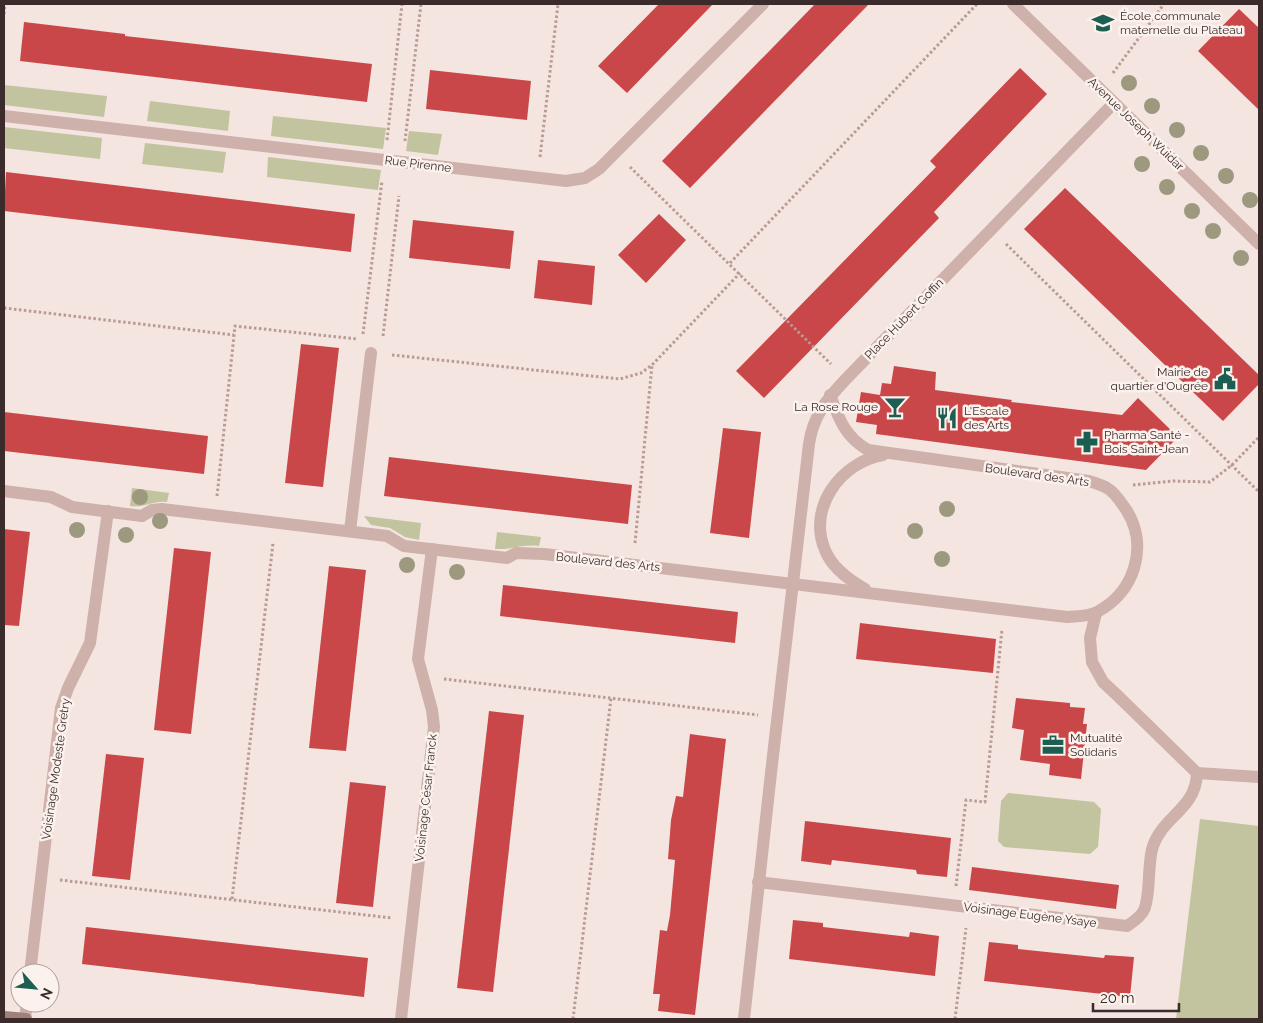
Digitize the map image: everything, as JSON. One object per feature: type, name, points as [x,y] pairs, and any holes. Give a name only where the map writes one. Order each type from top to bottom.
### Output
[{"type":"street","name":"Rue Pirenne","points":[[4,116],[566,181],[585,178],[616,153],[763,4]]},
{"type":"street","name":"Avenue Joseph Wuidar","points":[[1013,4],[1259,244]]},
{"type":"street","name":"Place Hubert Goffin","points":[[793,584],[811,433],[820,408],[846,378],[1114,103]]},
{"type":"street","points":[[350,532],[376,354]]},
{"type":"street","name":"Boulevard des Arts","points":[[830,396],[840,423],[856,443],[868,450],[1089,482],[1108,488]]},
{"type":"street","name":"Boulevard des Arts","points":[[870,592],[851,581],[832,562],[825,550],[821,536],[821,515],[831,489],[839,479],[862,461],[888,454]]},
{"type":"street","points":[[1108,488],[1121,503],[1135,527],[1138,541],[1137,556],[1129,581],[1112,602],[1096,613],[1090,650],[1096,671],[1118,696],[1197,772],[1259,777]]},
{"type":"street","name":"Boulevard des Arts","points":[[4,491],[51,497],[72,507],[142,516],[152,510],[162,509],[386,536],[404,546],[507,558],[516,553],[527,553],[1067,616],[1096,613]]},
{"type":"street","name":"Voisinage Modeste Grétry","points":[[31,963],[62,708],[68,688],[90,643],[108,511]]},
{"type":"street","name":"Voisinage César Franck","points":[[401,1019],[434,727],[432,710],[418,659],[432,549]]},
{"type":"street","points":[[744,1019],[793,584]]},
{"type":"street","name":"Voisinage Eugène Ysaye","points":[[758,882],[1127,926],[1144,910],[1153,847],[1158,834],[1192,798],[1195,791],[1197,772]]},
{"type":"street","points":[[4,1017],[25,1019]]},
{"type":"path","points":[[4,14],[5,4]]},
{"type":"path","points":[[402,162],[421,4]]},
{"type":"path","points":[[538,179],[558,4]]},
{"type":"path","points":[[730,263],[977,4]]},
{"type":"path","points":[[1101,90],[1164,4]]},
{"type":"path","points":[[616,153],[846,378]]},
{"type":"path","points":[[399,196],[376,354],[620,379],[641,374],[652,365],[740,273]]},
{"type":"path","points":[[991,230],[1259,492]]},
{"type":"path","points":[[4,308],[234,335]]},
{"type":"path","points":[[215,516],[235,326],[363,340]]},
{"type":"path","points":[[633,564],[652,365]]},
{"type":"path","points":[[1108,488],[1173,481],[1210,482],[1232,465],[1259,437]]},
{"type":"path","points":[[232,899],[275,523]]},
{"type":"path","points":[[954,905],[966,800],[985,802],[1004,609]]},
{"type":"path","points":[[422,677],[778,717]]},
{"type":"path","points":[[573,1019],[611,698]]},
{"type":"path","points":[[42,878],[412,920]]},
{"type":"path","points":[[955,1019],[968,907]]},
{"type":"green space","points":[[4,85],[107,96],[104,117],[4,105]]},
{"type":"green space","points":[[150,101],[230,111],[228,131],[147,121]]},
{"type":"green space","points":[[273,116],[386,128],[383,149],[271,136]]},
{"type":"green space","points":[[4,127],[102,138],[100,159],[4,148]]},
{"type":"green space","points":[[409,131],[442,134],[438,155],[406,151]]},
{"type":"green space","points":[[145,143],[226,152],[223,173],[142,164]]},
{"type":"green space","points":[[268,157],[381,170],[378,190],[267,177]]},
{"type":"green space","points":[[132,488],[169,493],[167,502],[130,506]]},
{"type":"green space","points":[[364,516],[421,523],[419,540],[405,537],[390,528],[371,525]]},
{"type":"green space","points":[[497,532],[541,537],[539,546],[495,549]]},
{"type":"green space","points":[[1008,793],[1094,802],[1101,809],[1098,847],[1090,854],[1004,847],[998,841],[1001,801]]},
{"type":"green space","points":[[1200,819],[1259,826],[1259,1019],[1176,1019]]},
{"type":"building","points":[[659,4],[713,4],[627,93],[598,66]]},
{"type":"building","points":[[815,4],[869,4],[690,188],[662,161]]},
{"type":"building","points":[[1239,9],[1259,28],[1259,110],[1198,51]]},
{"type":"building","points":[[24,22],[125,34],[125,36],[372,64],[367,102],[20,61]]},
{"type":"building","points":[[1020,68],[1047,94],[934,212],[939,218],[764,398],[736,371],[936,167],[930,161]]},
{"type":"building","points":[[430,70],[531,81],[527,120],[426,109]]},
{"type":"building","points":[[6,172],[355,214],[351,252],[4,211]]},
{"type":"building","points":[[1065,188],[1259,375],[1259,384],[1223,421],[1024,229]]},
{"type":"building","points":[[659,214],[686,240],[646,283],[618,255]]},
{"type":"building","points":[[413,220],[514,231],[510,269],[409,258]]},
{"type":"building","points":[[538,260],[595,266],[592,305],[534,298]]},
{"type":"building","points":[[301,344],[339,348],[323,487],[285,483]]},
{"type":"building","points":[[894,366],[936,372],[935,390],[1012,400],[1011,402],[1122,415],[1138,398],[1178,437],[1146,470],[876,434],[877,425],[856,422],[861,392],[880,395],[882,383],[891,384]]},
{"type":"building","points":[[4,412],[208,436],[204,474],[4,451]]},
{"type":"building","points":[[723,428],[761,432],[749,538],[710,533]]},
{"type":"building","points":[[389,457],[632,485],[628,524],[384,496]]},
{"type":"building","points":[[4,529],[30,532],[19,626],[4,625]]},
{"type":"building","points":[[174,548],[211,552],[191,734],[154,730]]},
{"type":"building","points":[[329,566],[366,570],[346,751],[309,748]]},
{"type":"building","points":[[503,585],[738,612],[735,643],[500,616]]},
{"type":"building","points":[[860,623],[996,639],[993,673],[856,659]]},
{"type":"building","name":"Mutualité Solidaris","points":[[1016,698],[1070,703],[1070,707],[1085,708],[1083,724],[1087,724],[1081,779],[1049,775],[1050,764],[1020,760],[1024,730],[1012,728]]},
{"type":"building","points":[[489,711],[524,715],[493,992],[457,988]]},
{"type":"building","points":[[690,734],[726,739],[695,1015],[658,1011],[660,994],[653,994],[660,930],[667,931],[670,915],[675,860],[668,859],[671,820],[676,796],[683,797]]},
{"type":"building","points":[[106,754],[144,758],[130,880],[92,876]]},
{"type":"building","points":[[350,782],[386,786],[373,907],[336,903]]},
{"type":"building","points":[[805,821],[951,838],[947,877],[917,874],[916,870],[832,860],[831,865],[801,861]]},
{"type":"building","points":[[972,867],[1119,885],[1116,909],[969,890]]},
{"type":"building","points":[[793,920],[823,923],[823,927],[909,937],[910,932],[939,936],[935,976],[789,959]]},
{"type":"building","points":[[86,927],[368,958],[364,997],[82,964]]},
{"type":"building","points":[[989,942],[1018,945],[1018,949],[1104,958],[1105,955],[1134,957],[1130,997],[984,981]]},
{"type":"place","name":"École communale maternelle du Plateau","points":[[1103,23]]},
{"type":"place","name":"Mairie de quartier d'Ougrée","points":[[1225,379]]},
{"type":"place","name":"La Rose Rouge","points":[[895,407]]},
{"type":"place","name":"L'Escale des Arts","points":[[947,418]]},
{"type":"place","name":"Pharma Santé - Bois Saint-Jean","points":[[1087,442]]},
{"type":"place","name":"Mutualité Solidaris","points":[[1053,745]]}]
